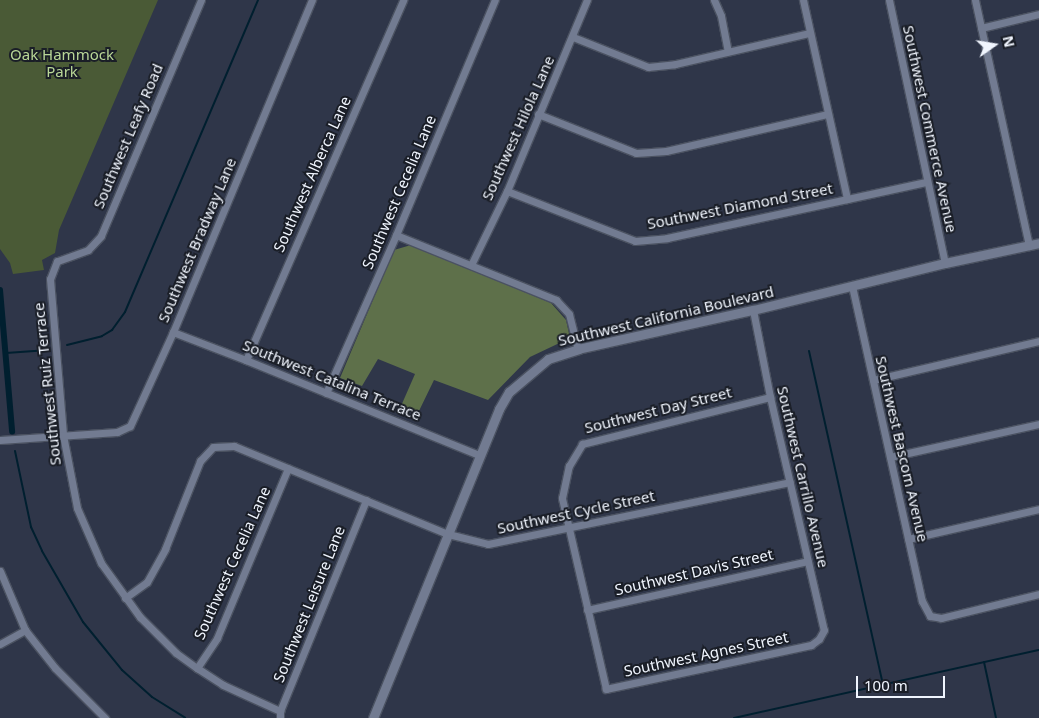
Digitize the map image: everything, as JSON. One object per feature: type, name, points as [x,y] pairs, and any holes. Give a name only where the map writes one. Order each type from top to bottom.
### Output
[{"type":"street","name":"Southwest Leafy Road","points":[[57,261],[88,250],[101,236],[200,0]]},
{"type":"street","name":"Southwest Bradway Lane","points":[[0,440],[117,432],[130,426],[173,332],[312,0]]},
{"type":"street","name":"Southwest Alberca Lane","points":[[246,360],[403,0]]},
{"type":"street","name":"Southwest Cecelia Lane","points":[[326,393],[396,235],[495,0]]},
{"type":"street","name":"Southwest Hilola Lane","points":[[471,265],[507,191],[538,114],[588,0]]},
{"type":"street","points":[[714,0],[721,16],[728,51]]},
{"type":"street","points":[[803,0],[847,199]]},
{"type":"street","name":"Southwest Commerce Avenue","points":[[889,0],[945,263]]},
{"type":"street","points":[[975,0],[1029,246]]},
{"type":"street","points":[[981,28],[1039,14]]},
{"type":"street","points":[[573,37],[648,67],[675,64],[809,33]]},
{"type":"street","points":[[538,114],[636,153],[666,151],[827,114]]},
{"type":"street","name":"Southwest Diamond Street","points":[[507,191],[635,241],[667,238],[927,182]]},
{"type":"street","points":[[396,235],[556,300],[569,314],[578,349]]},
{"type":"street","name":"Southwest California Boulevard","points":[[373,718],[499,409],[509,392],[548,359],[578,349],[753,310],[945,263],[1039,243]]},
{"type":"street","name":"Southwest Ruiz Terrace","points":[[57,261],[50,279],[63,435],[77,508],[102,563],[125,598],[150,629],[176,653],[223,685],[280,715]]},
{"type":"street","name":"Southwest Bascom Avenue","points":[[852,286],[922,600],[930,616],[941,618],[1039,594]]},
{"type":"street","name":"Southwest Carrillo Avenue","points":[[753,310],[770,397],[824,630],[820,639],[811,645]]},
{"type":"street","name":"Southwest Catalina Terrace","points":[[173,332],[479,456]]},
{"type":"street","points":[[873,380],[1039,341]]},
{"type":"street","name":"Southwest Day Street","points":[[606,689],[567,528],[562,498],[569,466],[582,444],[770,397]]},
{"type":"street","points":[[890,457],[1039,424]]},
{"type":"street","name":"Southwest Cycle Street","points":[[125,598],[147,582],[165,548],[200,461],[213,448],[234,446],[448,534],[488,544],[790,482]]},
{"type":"street","name":"Southwest Cecelia Lane","points":[[197,668],[217,638],[288,468]]},
{"type":"street","name":"Southwest Leisure Lane","points":[[280,715],[366,500]]},
{"type":"street","points":[[908,539],[1039,509]]},
{"type":"street","name":"Southwest Davis Street","points":[[587,610],[808,561]]},
{"type":"street","points":[[0,571],[24,630],[55,668],[105,718]]},
{"type":"street","points":[[0,644],[24,630]]},
{"type":"street","name":"Southwest Agnes Street","points":[[606,689],[811,645]]},
{"type":"green space","name":"Oak Hammock Park","points":[[0,0],[158,0],[59,230],[55,253],[42,260],[44,270],[13,274],[10,263],[0,249]]},
{"type":"green space","points":[[411,245],[551,303],[566,320],[570,338],[530,357],[488,400],[434,380],[418,413],[401,406],[415,374],[378,359],[362,386],[340,378],[394,250]]},
{"type":"waterway","points":[[67,345],[102,336],[112,330],[125,312],[258,0]]},
{"type":"waterway","points":[[0,290],[12,431]]},
{"type":"waterway","points":[[6,353],[45,350]]},
{"type":"waterway","points":[[809,351],[883,685]]},
{"type":"waterway","points":[[15,451],[31,527],[42,551],[83,622],[122,670],[152,697],[185,718]]},
{"type":"waterway","points":[[734,718],[1039,650]]},
{"type":"waterway","points":[[984,662],[996,718]]}]
